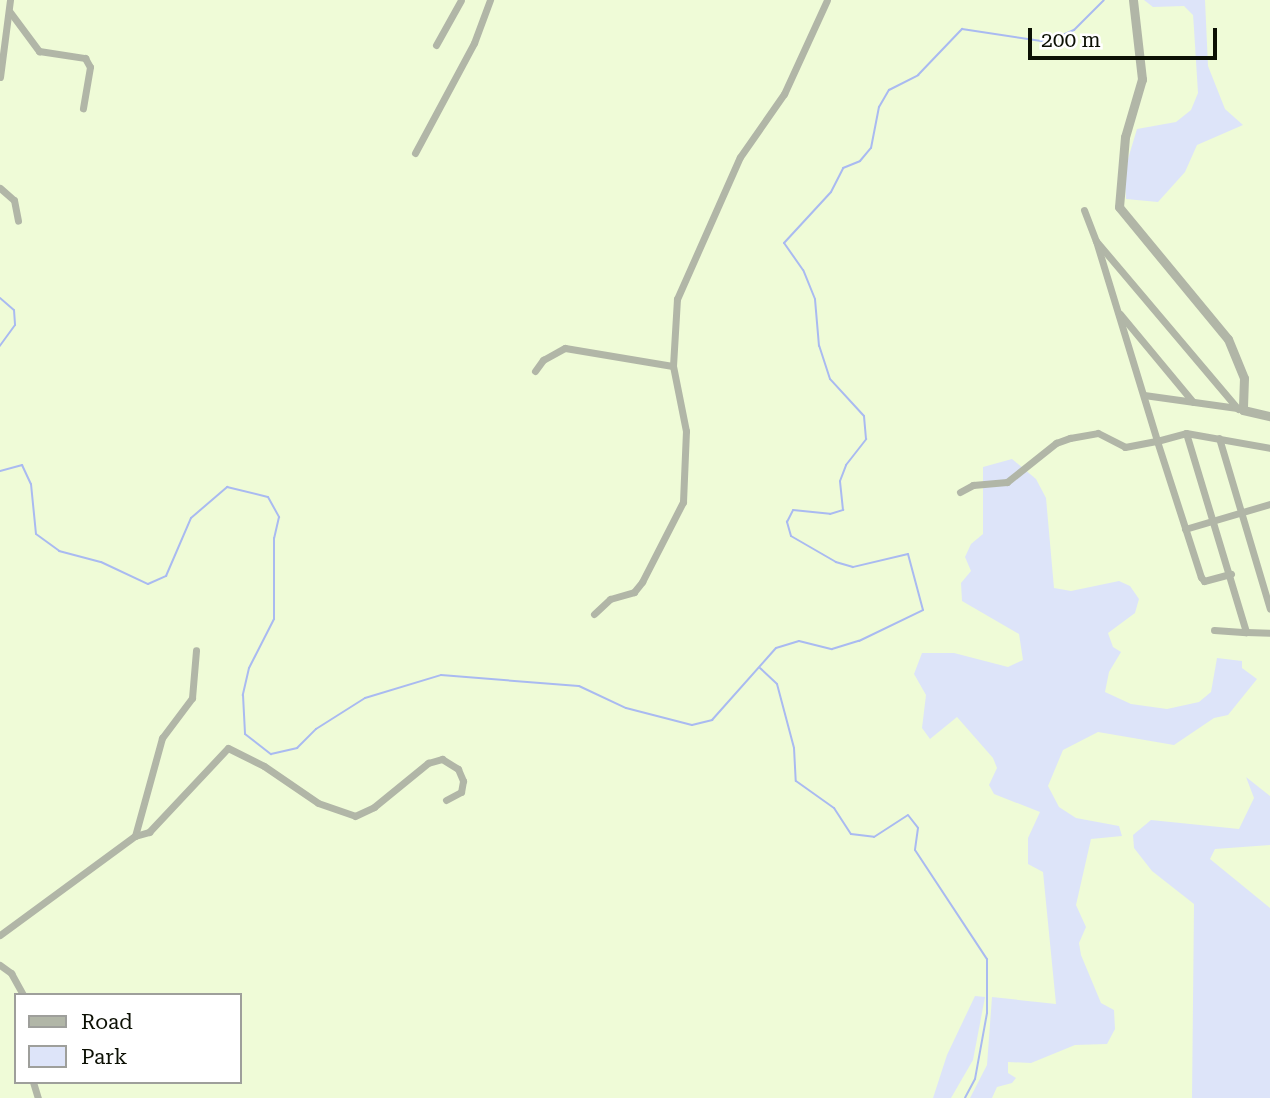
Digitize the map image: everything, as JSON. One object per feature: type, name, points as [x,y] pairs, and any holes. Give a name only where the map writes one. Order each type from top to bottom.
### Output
[{"type":"street","points":[[0,77],[10,0]]},
{"type":"street","points":[[436,45],[459,2],[450,0]]},
{"type":"street","points":[[415,153],[479,33],[490,0]]},
{"type":"street","points":[[594,614],[610,599],[634,592],[642,582],[683,502],[686,430],[673,366],[680,288],[702,249],[740,157],[784,94],[827,0]]},
{"type":"street","points":[[1133,0],[1142,79],[1125,137],[1119,207],[1228,339],[1244,378],[1240,409]]},
{"type":"street","points":[[10,12],[39,51],[85,58],[90,67],[83,108]]},
{"type":"street","points":[[0,188],[14,200],[18,221]]},
{"type":"street","points":[[1084,210],[1204,582],[1231,574]]},
{"type":"street","points":[[1096,241],[1240,409]]},
{"type":"street","points":[[1117,311],[1194,402]]},
{"type":"street","points":[[536,371],[543,360],[565,348],[673,366]]},
{"type":"street","points":[[1144,395],[1270,416]]},
{"type":"street","points":[[960,492],[973,485],[1007,482],[1056,443],[1098,433],[1125,447],[1186,433],[1270,447]]},
{"type":"street","points":[[1186,433],[1247,632]]},
{"type":"street","points":[[1219,438],[1270,609]]},
{"type":"street","points":[[1185,529],[1270,504]]},
{"type":"street","points":[[1214,630],[1270,633]]},
{"type":"street","points":[[135,836],[162,738],[192,698],[195,650]]},
{"type":"street","points":[[0,935],[135,836],[149,832],[228,748],[264,765],[318,803],[355,816],[374,807],[428,763],[442,759],[458,769],[463,781],[461,792],[446,800]]},
{"type":"street","points":[[0,965],[11,973],[22,993]]},
{"type":"green space","points":[[1144,0],[1205,0],[1208,66],[1225,109],[1243,125],[1197,145],[1185,172],[1158,202],[1126,199],[1124,172],[1137,129],[1176,122],[1191,110],[1198,93],[1194,29],[1193,15],[1184,6],[1153,7]]},
{"type":"green space","points":[[1012,459],[1036,479],[1046,498],[1054,588],[1071,591],[1119,581],[1130,586],[1139,599],[1135,613],[1108,633],[1113,647],[1121,652],[1109,672],[1105,692],[1131,704],[1167,709],[1199,702],[1211,692],[1217,658],[1242,661],[1242,668],[1257,679],[1228,715],[1214,718],[1174,745],[1098,732],[1063,750],[1048,786],[1059,807],[1076,818],[1119,826],[1122,836],[1091,839],[1076,905],[1086,927],[1079,943],[1081,955],[1101,1003],[1114,1010],[1115,1029],[1107,1044],[1075,1045],[1031,1063],[1008,1062],[1008,1073],[1016,1078],[1012,1083],[997,1087],[992,1098],[970,1098],[987,1065],[992,997],[1056,1004],[1043,872],[1028,864],[1028,838],[1040,812],[994,794],[989,785],[997,768],[993,758],[957,717],[930,739],[922,728],[926,695],[914,674],[922,653],[954,653],[1008,667],[1023,660],[1019,634],[962,601],[961,583],[971,571],[965,557],[971,544],[983,534],[983,467]]},
{"type":"green space","points":[[1246,777],[1270,796],[1270,845],[1215,849],[1210,859],[1270,908],[1270,1098],[1192,1098],[1194,904],[1152,871],[1134,848],[1133,835],[1151,820],[1239,829],[1254,798]]},
{"type":"green space","points":[[975,996],[985,997],[973,1060],[951,1098],[933,1098],[947,1055]]},
{"type":"waterway","points":[[0,471],[22,465],[31,484],[36,534],[59,551],[101,562],[148,584],[166,576],[191,518],[227,487],[268,497],[279,517],[274,538],[274,619],[249,668],[243,695],[245,734],[271,754],[297,748],[316,729],[365,698],[441,675],[579,686],[626,708],[692,725],[712,720],[776,648],[799,641],[832,649],[859,641],[923,610],[908,554],[853,567],[836,562],[791,536],[787,522],[793,510],[830,514],[843,510],[840,481],[846,465],[866,439],[864,416],[830,379],[819,346],[815,299],[803,270],[784,243],[831,192],[843,168],[860,161],[871,148],[879,107],[889,90],[918,75],[962,29],[1048,42],[1074,30],[1104,0]]},
{"type":"waterway","points":[[0,298],[14,310],[15,325],[0,346]]},
{"type":"waterway","points":[[760,668],[777,684],[794,748],[796,781],[834,808],[851,834],[874,837],[908,815],[918,828],[915,850],[987,959],[987,1013],[975,1079],[965,1098]]}]
